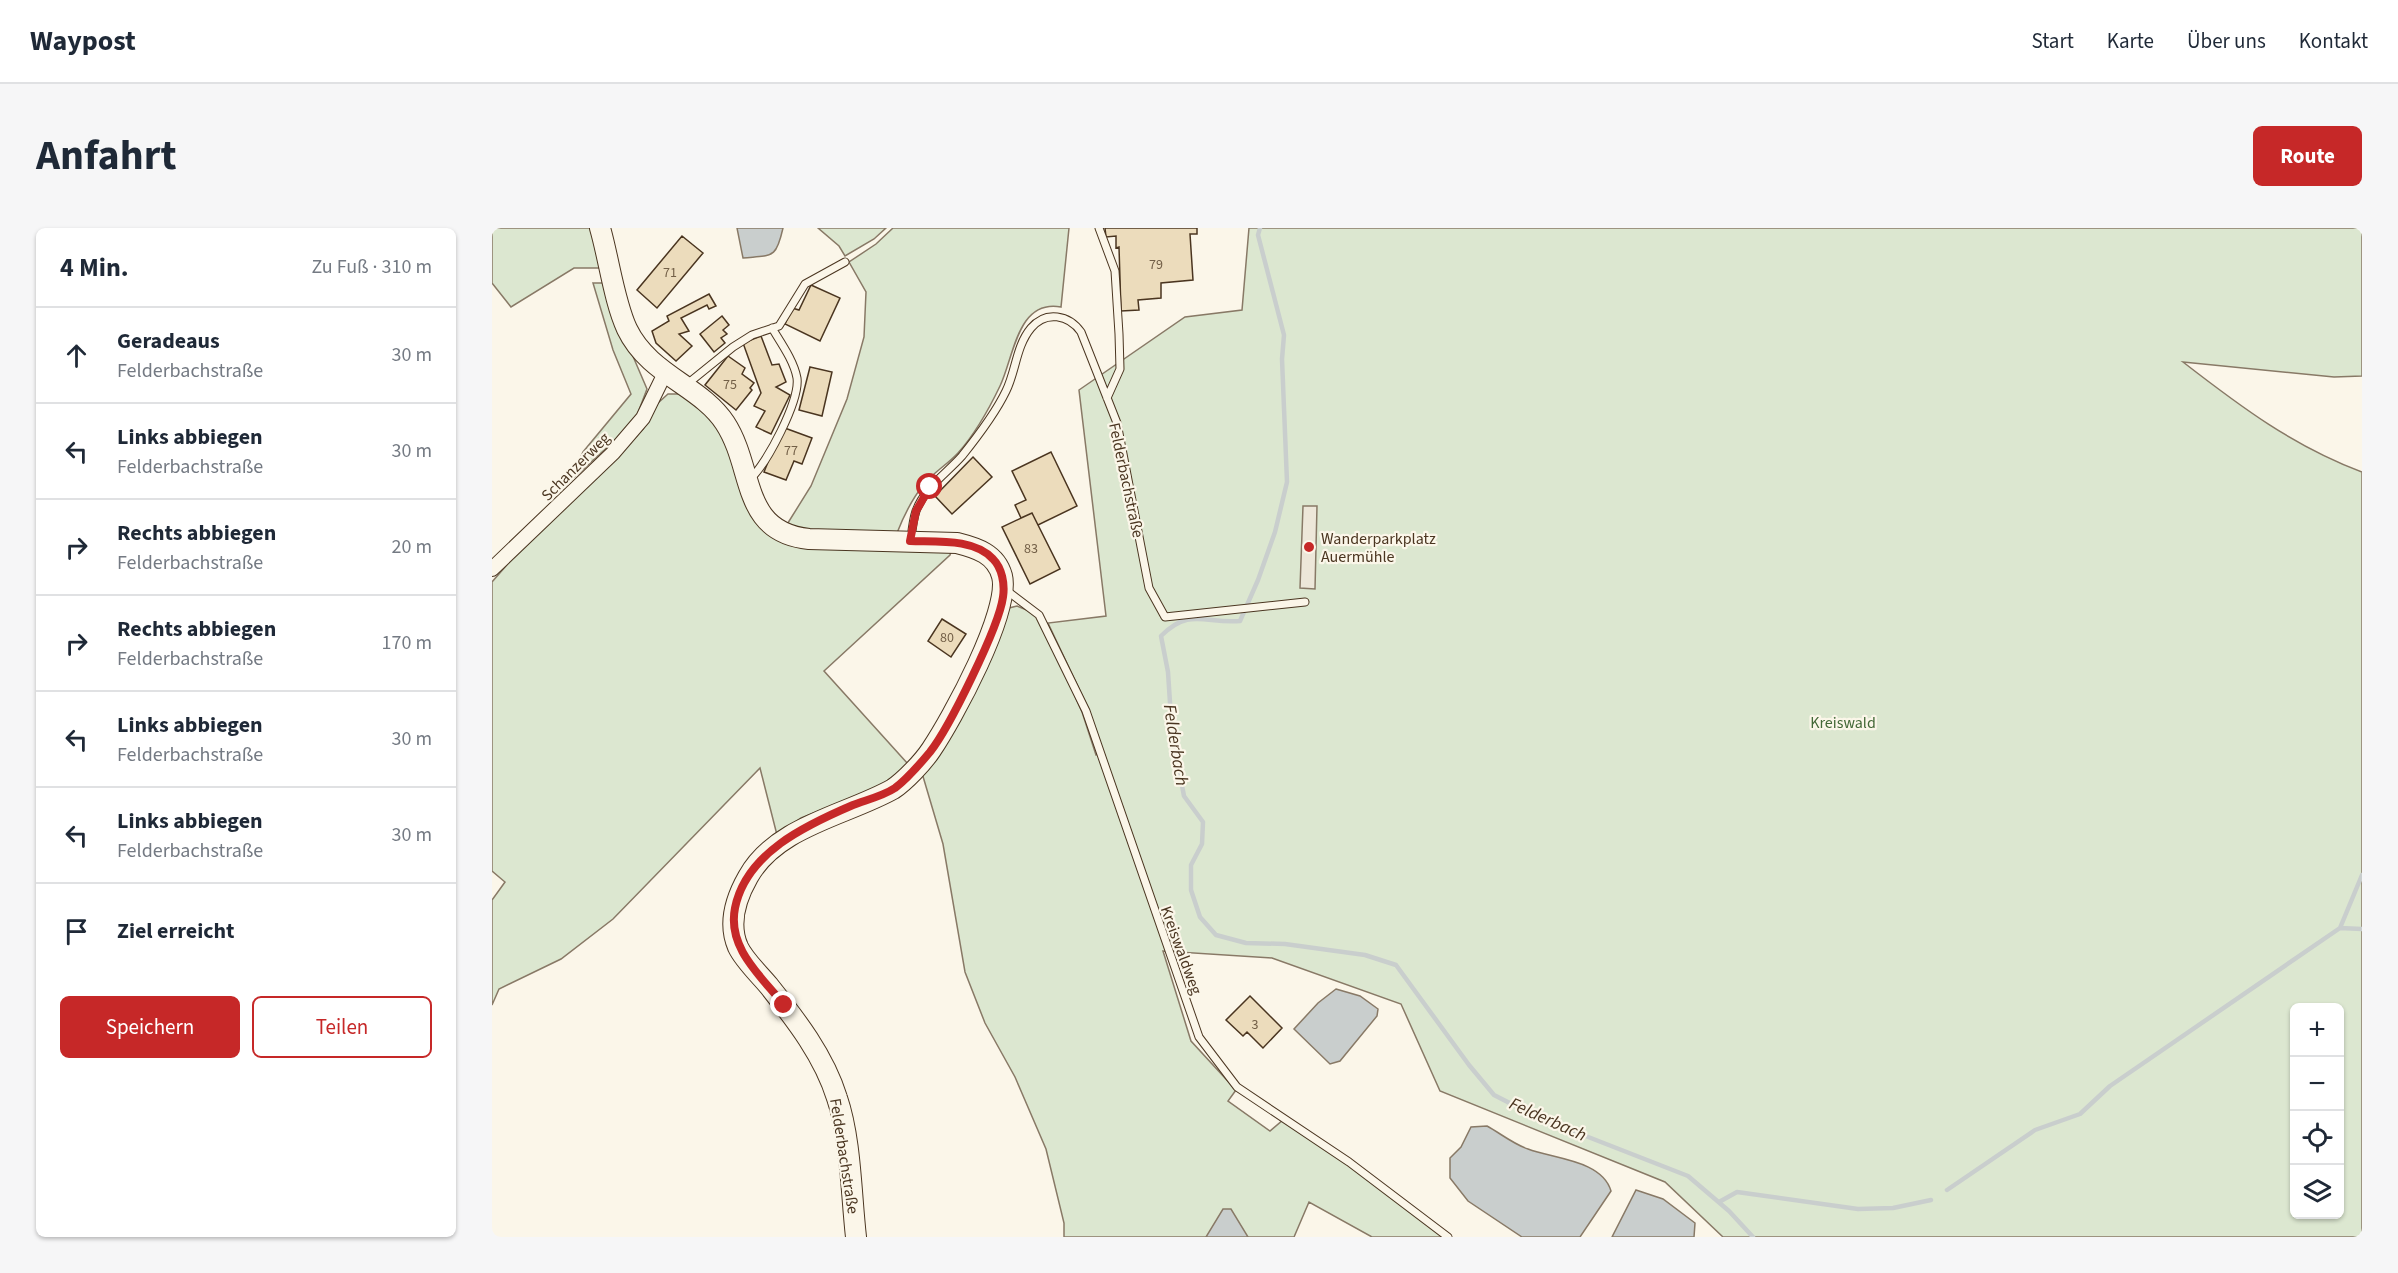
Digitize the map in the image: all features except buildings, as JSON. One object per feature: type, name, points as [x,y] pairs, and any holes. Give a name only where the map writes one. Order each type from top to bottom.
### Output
[{"type":"street","points":[[600,228],[627,329],[644,354],[665,374],[684,386],[725,422],[764,519],[772,528],[790,537],[848,541],[957,543],[984,552],[998,565],[1003,590]]},
{"type":"street","name":"Schanzerweg","points":[[492,569],[613,453],[643,418],[665,374]]},
{"type":"street","name":"Felderbachstraße","points":[[856,1237],[838,1099],[822,1061],[784,1005],[738,948],[733,928],[735,907],[748,877],[763,857],[821,819],[894,788],[930,752],[964,690],[990,635],[1003,590]]},
{"type":"lane","points":[[1099,228],[1115,271],[1119,334],[1120,369],[1107,398]]},
{"type":"lane","points":[[684,386],[733,346],[779,326],[805,284],[845,262]]},
{"type":"lane","name":"Felderbachstraße","points":[[910,541],[916,511],[930,487],[962,456],[985,425],[1007,390],[1019,350],[1032,327],[1048,317],[1063,317],[1074,322],[1086,343],[1117,423],[1149,588],[1165,617],[1257,609],[1305,602]]},
{"type":"lane","points":[[748,480],[766,460],[797,391],[797,376],[772,328]]},
{"type":"lane","name":"Kreiswaldweg","points":[[1003,590],[1010,591],[1039,615],[1086,711],[1199,1037],[1237,1087],[1349,1162],[1448,1237]]},
{"type":"green space","points":[[492,228],[593,228],[604,268],[574,268],[511,307],[492,283]]},
{"type":"green space","points":[[818,228],[886,228],[874,239],[845,256],[839,246]]},
{"type":"green space","points":[[893,228],[1069,228],[1061,307],[1046,307],[1035,312],[1026,321],[1019,333],[1000,386],[981,421],[958,453],[924,484],[909,507],[897,533],[822,531],[786,526],[811,486],[847,399],[864,337],[866,292],[849,262],[876,244]]},
{"type":"green space","name":"Kreiswald","points":[[1249,228],[2362,228],[2362,376],[2334,377],[2183,362],[2247,410],[2290,438],[2362,472],[2362,1237],[1723,1237],[1665,1182],[1440,1091],[1401,1004],[1272,958],[1163,951],[1191,1041],[1236,1090],[1228,1101],[1270,1131],[1283,1120],[1345,1162],[1443,1237],[1372,1237],[1309,1202],[1294,1237],[1064,1237],[1064,1223],[1046,1149],[1015,1077],[985,1023],[965,972],[943,844],[922,773],[967,702],[1009,608],[1017,606],[1039,615],[1082,712],[1096,755],[1102,752],[1089,710],[1048,623],[1106,616],[1079,390],[1185,317],[1242,310]]},
{"type":"green space","points":[[593,283],[608,283],[623,333],[647,389],[634,423],[569,482],[583,452],[631,394],[613,350]]},
{"type":"green space","points":[[668,394],[684,394],[721,424],[772,535],[953,546],[950,555],[824,671],[908,764],[883,786],[801,818],[777,835],[760,768],[613,919],[561,959],[499,989],[492,1005],[492,900],[505,882],[492,871],[492,582],[518,552],[621,453],[643,429],[658,403]]},
{"type":"shaded area","points":[[737,228],[783,228],[778,245],[772,254],[743,258]]},
{"type":"shaded area","name":"Wanderparkplatz Auermühle","points":[[1303,506],[1317,506],[1315,589],[1300,588]]},
{"type":"shaded area","points":[[1336,989],[1360,996],[1378,1009],[1377,1016],[1340,1061],[1330,1064],[1294,1029],[1318,1003]]},
{"type":"shaded area","points":[[1487,1126],[1522,1147],[1588,1167],[1606,1181],[1611,1191],[1580,1237],[1522,1237],[1468,1201],[1450,1178],[1450,1158],[1461,1147],[1471,1127]]},
{"type":"shaded area","points":[[1636,1190],[1663,1199],[1695,1223],[1694,1237],[1612,1237]]},
{"type":"shaded area","points":[[1223,1209],[1231,1209],[1248,1237],[1206,1237]]},
{"type":"waterway","name":"Felderbach","points":[[1260,228],[1258,235],[1284,335],[1282,359],[1287,482],[1275,532],[1240,621],[1190,619],[1171,627],[1161,636],[1168,672],[1172,733],[1184,796],[1203,822],[1202,844],[1191,865],[1191,890],[1200,917],[1216,935],[1246,943],[1285,944],[1365,955],[1396,965],[1469,1065],[1494,1095],[1537,1117],[1688,1176],[1729,1211],[1753,1237]]},
{"type":"waterway","points":[[1947,1190],[2035,1130],[2080,1114],[2110,1086],[2340,928],[2362,875]]},
{"type":"waterway","points":[[2340,928],[2362,929]]},
{"type":"waterway","points":[[1719,1202],[1737,1192],[1858,1209],[1893,1208],[1931,1200]]},
{"type":"place","name":"Wanderparkplatz Auermühle","points":[[1309,547]]},
{"type":"route","points":[[784,1005],[738,948],[733,928],[735,907],[748,877],[763,857],[821,819],[894,788],[930,752],[964,690],[990,635],[1003,598],[1002,576],[998,565],[984,552],[957,543],[910,541],[916,511],[930,487]]}]
